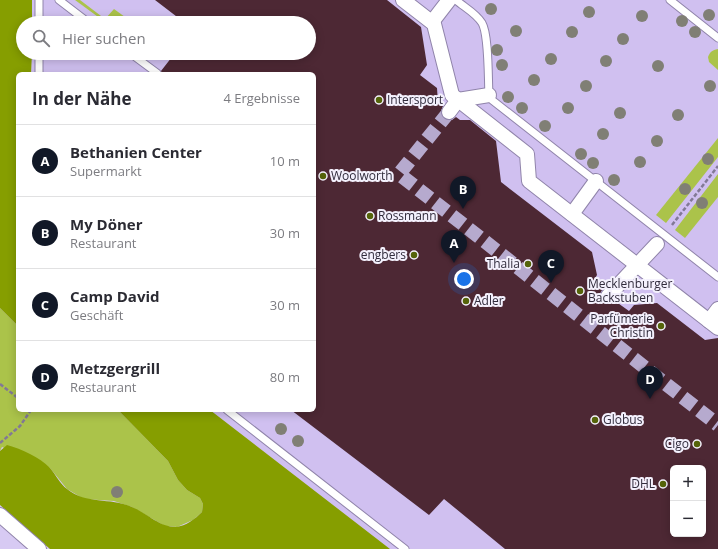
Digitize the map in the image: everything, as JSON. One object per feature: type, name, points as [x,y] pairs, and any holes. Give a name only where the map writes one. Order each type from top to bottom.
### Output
[{"type":"street","points":[[403,0],[434,24],[452,95],[527,154],[529,181],[714,325],[718,309]]},
{"type":"street","points":[[432,22],[449,0]]},
{"type":"street","points":[[449,112],[458,100],[489,95]]},
{"type":"street","points":[[572,214],[596,181]]},
{"type":"street","points":[[608,296],[661,240]]},
{"type":"street","points":[[0,515],[39,549]]},
{"type":"lane","points":[[39,0],[39,16]]},
{"type":"lane","points":[[59,0],[80,16]]},
{"type":"lane","points":[[456,0],[476,16],[482,23],[486,33],[489,95],[492,100],[596,181],[661,240],[718,277]]},
{"type":"lane","points":[[670,0],[718,38]]},
{"type":"lane","points":[[39,60],[39,72]]},
{"type":"lane","points":[[140,60],[156,72]]},
{"type":"lane","points":[[230,412],[405,549]]},
{"type":"path","points":[[661,240],[718,166]]},
{"type":"path","points":[[0,384],[16,396]]},
{"type":"path","points":[[0,443],[20,426],[28,414]]},
{"type":"shaded area","points":[[32,0],[718,0],[718,549],[390,549],[213,412],[316,412],[316,72],[31,72],[32,60],[316,60],[316,16],[32,16]]},
{"type":"green space","points":[[0,0],[32,0],[32,16],[16,16],[16,60],[32,60],[31,72],[16,72],[16,324],[0,308]]},
{"type":"green space","points":[[75,0],[80,0],[101,16],[97,16]]},
{"type":"green space","points":[[114,9],[124,16],[108,16]]},
{"type":"green space","points":[[718,49],[718,70],[709,62],[708,57],[714,50]]},
{"type":"green space","points":[[718,138],[718,157],[666,223],[656,215]]},
{"type":"green space","points":[[718,174],[718,197],[685,238],[675,230]]},
{"type":"green space","points":[[0,308],[16,324],[16,412],[120,412],[168,461],[178,480],[187,490],[200,498],[203,504],[202,512],[193,520],[177,527],[165,526],[132,507],[114,501],[84,499],[67,489],[50,468],[2,447],[0,451]]},
{"type":"green space","points":[[120,412],[213,412],[390,549],[50,549],[0,505],[0,451],[7,445],[24,451],[41,460],[50,468],[65,487],[75,494],[90,499],[123,504],[138,510],[164,525],[176,527],[187,524],[193,520],[202,512],[203,504],[200,498],[187,490],[178,480],[168,461]]},
{"type":"building","points":[[155,0],[387,0],[421,27],[427,65],[420,75],[437,88],[438,103],[443,106],[441,116],[448,120],[452,120],[456,117],[460,120],[470,120],[496,141],[501,182],[592,252],[597,275],[592,283],[602,290],[600,294],[602,302],[610,304],[615,301],[629,311],[634,305],[657,303],[705,340],[718,338],[718,549],[505,549],[444,499],[429,515],[294,412],[316,412],[316,72],[161,72],[170,60],[316,60],[316,16],[176,16]]},
{"type":"tunnel","points":[[449,112],[399,174],[718,425]]},
{"type":"place","name":"Intersport","points":[[379,100]]},
{"type":"place","name":"Woolworth","points":[[323,176]]},
{"type":"place","name":"My Döner","points":[[463,209]]},
{"type":"place","name":"Rossmann","points":[[370,216]]},
{"type":"place","name":"engbers","points":[[414,255]]},
{"type":"place","name":"Bethanien Center","points":[[454,263]]},
{"type":"place","name":"Thalia","points":[[528,264]]},
{"type":"place","name":"Camp David","points":[[551,283]]},
{"type":"place","name":"Mecklenburger Backstuben","points":[[580,291]]},
{"type":"place","name":"Adler","points":[[466,301]]},
{"type":"place","name":"Parfümerie Christin","points":[[661,326]]},
{"type":"place","name":"Metzgergrill","points":[[650,399]]},
{"type":"place","name":"Globus","points":[[595,420]]},
{"type":"place","name":"Cigo","points":[[697,444]]},
{"type":"place","name":"DHL","points":[[663,484]]}]
